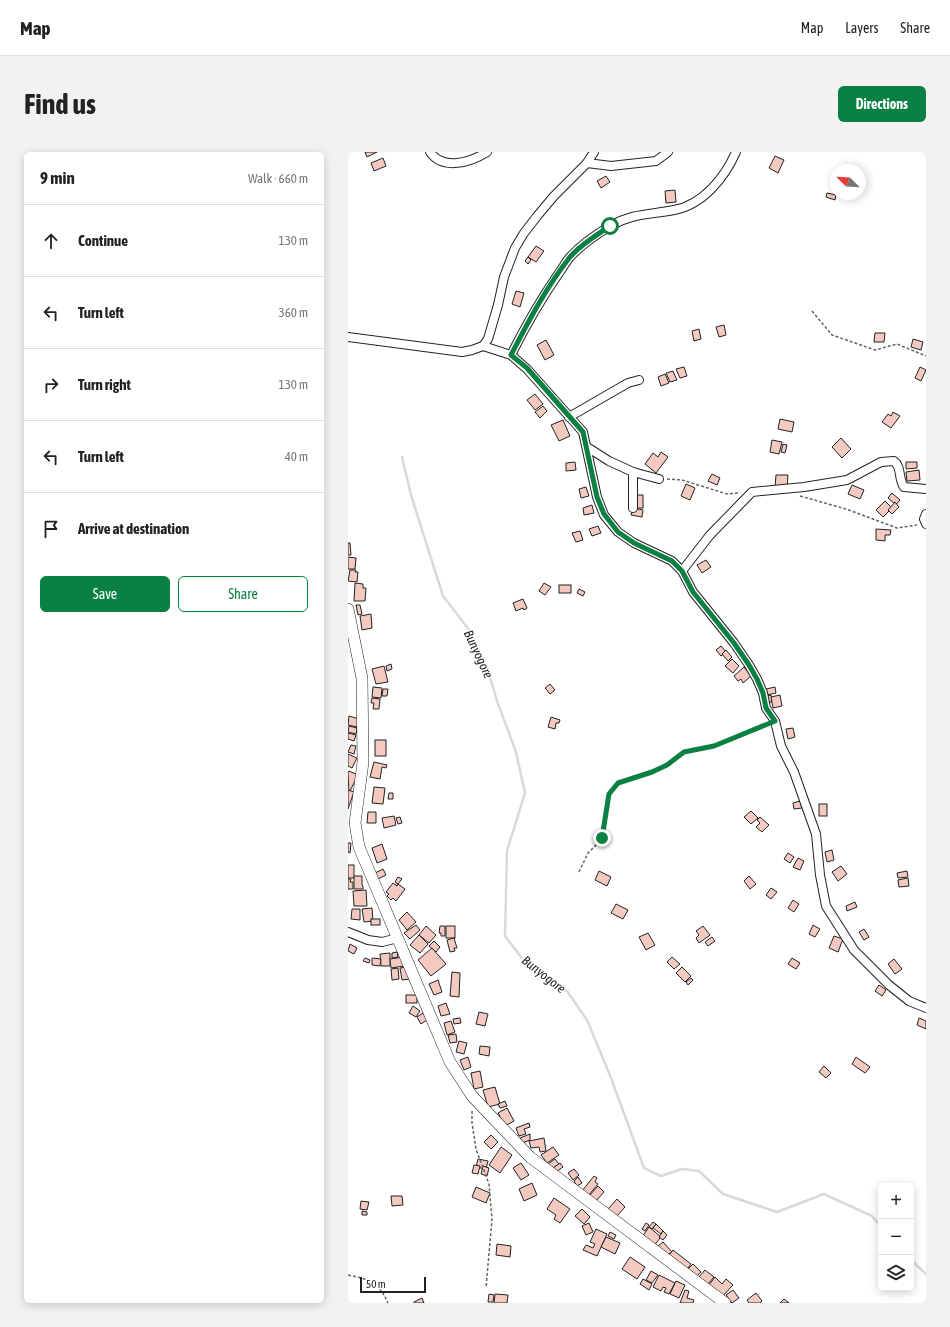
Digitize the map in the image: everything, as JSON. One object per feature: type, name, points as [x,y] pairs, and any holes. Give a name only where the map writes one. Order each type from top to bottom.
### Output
[{"type":"main road","points":[[348,609],[362,678],[363,762],[355,824],[359,847],[450,1062],[472,1096],[530,1157],[725,1303]]},
{"type":"street","points":[[430,152],[440,160],[449,163],[462,162],[487,152]]},
{"type":"street","points":[[348,337],[462,352],[483,346],[488,339],[506,270],[515,248],[538,215],[554,196],[587,163],[594,152]]},
{"type":"street","points":[[587,163],[611,166],[656,161],[668,152]]},
{"type":"street","points":[[511,355],[552,284],[571,256],[591,239],[610,226],[630,217],[674,210],[692,204],[703,196],[725,174],[736,152]]},
{"type":"street","points":[[483,346],[511,355],[527,368],[583,432],[597,497],[604,514],[618,532],[634,543],[672,561],[682,571],[693,592],[734,643],[753,672],[763,693],[766,708],[775,721],[781,746],[794,772],[816,834],[820,875],[826,906],[854,950],[889,985],[909,1002],[926,1008]]},
{"type":"street","points":[[569,417],[628,383],[640,380]]},
{"type":"street","points":[[587,447],[610,461],[633,472],[659,479]]},
{"type":"street","points":[[682,571],[710,535],[752,492],[804,487],[847,480],[881,462],[894,461],[899,470],[904,487],[926,489]]},
{"type":"street","points":[[632,508],[633,472]]},
{"type":"street","points":[[926,514],[924,519],[926,524]]},
{"type":"street","points":[[348,932],[368,940],[382,942],[398,938]]},
{"type":"path","points":[[812,311],[832,335],[875,350],[897,344],[926,356]]},
{"type":"path","points":[[659,479],[682,480],[727,494],[752,492]]},
{"type":"path","points":[[800,496],[846,508],[897,528],[926,524]]},
{"type":"path","points":[[579,872],[588,853],[602,838],[609,794],[618,783],[652,772],[667,765],[684,752],[714,746],[775,721]]},
{"type":"path","points":[[472,1096],[472,1123],[476,1149],[489,1184],[492,1218],[486,1288]]},
{"type":"path","points":[[348,1275],[368,1280],[382,1289],[388,1303]]},
{"type":"building","points":[[365,152],[377,152],[367,157]]},
{"type":"building","points":[[775,156],[784,160],[778,173],[769,168]]},
{"type":"building","points":[[383,158],[386,166],[374,171],[371,163]]},
{"type":"building","points":[[606,176],[610,182],[601,188],[597,181]]},
{"type":"building","points":[[675,190],[676,202],[666,203],[665,191]]},
{"type":"building","points":[[827,193],[830,194],[830,198],[826,197]]},
{"type":"building","points":[[536,246],[544,251],[536,262],[528,257]]},
{"type":"building","points":[[528,257],[531,260],[528,264],[525,261]]},
{"type":"building","points":[[516,291],[524,293],[520,307],[512,304]]},
{"type":"building","points":[[724,325],[726,335],[719,337],[716,327]]},
{"type":"building","points":[[699,329],[701,339],[694,341],[692,331]]},
{"type":"building","points":[[875,333],[885,333],[884,342],[874,342]]},
{"type":"building","points":[[913,339],[923,342],[921,350],[911,347]]},
{"type":"building","points":[[546,340],[554,355],[545,360],[537,345]]},
{"type":"building","points":[[684,367],[687,376],[680,378],[676,369]]},
{"type":"building","points":[[920,367],[926,370],[921,381],[915,378]]},
{"type":"building","points":[[673,371],[677,380],[670,382],[666,373]]},
{"type":"building","points":[[665,374],[669,383],[661,386],[658,377]]},
{"type":"building","points":[[535,394],[543,404],[535,410],[527,400]]},
{"type":"building","points":[[543,406],[547,411],[540,418],[535,412]]},
{"type":"building","points":[[893,412],[900,416],[891,428],[882,422],[888,414],[891,416]]},
{"type":"building","points":[[780,419],[794,422],[792,432],[778,429]]},
{"type":"building","points":[[563,420],[570,436],[559,441],[551,425]]},
{"type":"building","points":[[841,438],[851,449],[842,458],[832,447]]},
{"type":"building","points":[[772,440],[782,442],[779,454],[770,452]]},
{"type":"building","points":[[783,444],[787,445],[785,453],[781,452]]},
{"type":"building","points":[[661,452],[668,457],[656,473],[645,464],[653,453],[658,457]]},
{"type":"building","points":[[575,462],[576,470],[566,471],[566,463]]},
{"type":"building","points":[[906,462],[917,462],[917,468],[906,469]]},
{"type":"building","points":[[919,470],[920,480],[907,481],[906,472]]},
{"type":"building","points":[[712,474],[720,478],[717,485],[708,481]]},
{"type":"building","points":[[776,475],[788,475],[787,488],[775,487]]},
{"type":"building","points":[[686,484],[695,488],[690,500],[681,496]]},
{"type":"building","points":[[852,485],[864,490],[860,499],[848,494]]},
{"type":"building","points":[[586,487],[589,496],[581,498],[579,489]]},
{"type":"building","points":[[892,493],[900,500],[896,505],[888,498]]},
{"type":"building","points":[[633,495],[643,495],[643,508],[633,508]]},
{"type":"building","points":[[885,501],[892,508],[883,517],[876,510]]},
{"type":"building","points":[[895,502],[899,507],[892,514],[888,510]]},
{"type":"building","points":[[592,505],[594,513],[584,515],[583,508]]},
{"type":"building","points":[[633,508],[643,510],[642,517],[631,515]]},
{"type":"building","points":[[598,526],[601,533],[592,536],[589,529]]},
{"type":"building","points":[[876,529],[891,530],[890,535],[885,535],[885,541],[876,540]]},
{"type":"building","points":[[580,531],[583,540],[576,542],[572,533]]},
{"type":"building","points":[[348,543],[350,543],[351,555],[348,555]]},
{"type":"building","points":[[348,557],[356,558],[355,569],[348,569]]},
{"type":"building","points":[[706,560],[711,567],[702,573],[697,565]]},
{"type":"building","points":[[350,570],[356,570],[355,572],[358,572],[357,582],[348,581]]},
{"type":"building","points":[[355,583],[363,584],[363,588],[366,588],[365,601],[354,601]]},
{"type":"building","points":[[544,583],[551,587],[545,595],[539,591]]},
{"type":"building","points":[[559,585],[571,585],[571,593],[559,593]]},
{"type":"building","points":[[579,589],[585,592],[583,596],[577,593]]},
{"type":"building","points":[[523,599],[527,608],[516,611],[513,603]]},
{"type":"building","points":[[356,605],[360,605],[362,614],[358,615]]},
{"type":"building","points":[[371,614],[372,628],[362,630],[360,616]]},
{"type":"building","points":[[721,646],[726,652],[721,656],[716,650]]},
{"type":"building","points":[[726,650],[732,657],[728,661],[722,654]]},
{"type":"building","points":[[732,659],[739,666],[733,673],[725,666]]},
{"type":"building","points":[[391,664],[392,669],[387,671],[386,666]]},
{"type":"building","points":[[384,666],[388,682],[376,684],[372,669]]},
{"type":"building","points":[[744,667],[751,676],[743,683],[741,679],[738,681],[734,676]]},
{"type":"building","points":[[550,684],[555,690],[550,694],[545,688]]},
{"type":"building","points":[[373,687],[382,688],[381,698],[372,697]]},
{"type":"building","points":[[775,687],[776,693],[767,695],[766,689]]},
{"type":"building","points":[[383,689],[388,689],[387,696],[382,696]]},
{"type":"building","points":[[771,695],[772,702],[768,702],[767,696]]},
{"type":"building","points":[[780,695],[782,706],[773,708],[771,697]]},
{"type":"building","points":[[372,698],[380,699],[379,709],[373,709],[374,703],[371,703]]},
{"type":"building","points":[[349,716],[359,719],[357,727],[348,725]]},
{"type":"building","points":[[551,717],[560,720],[559,723],[556,723],[555,729],[548,727]]},
{"type":"building","points":[[349,726],[357,728],[356,734],[348,732]]},
{"type":"building","points":[[793,728],[795,737],[788,739],[786,729]]},
{"type":"building","points":[[348,733],[356,735],[354,741],[348,739]]},
{"type":"building","points":[[375,740],[386,740],[386,756],[375,756]]},
{"type":"building","points":[[351,745],[356,746],[354,754],[348,752]]},
{"type":"building","points":[[348,754],[357,758],[352,768],[348,766]]},
{"type":"building","points":[[374,762],[387,765],[386,768],[382,767],[380,779],[370,777]]},
{"type":"building","points":[[349,771],[358,775],[349,793],[348,772]]},
{"type":"building","points":[[374,787],[385,788],[383,804],[372,803]]},
{"type":"building","points":[[348,790],[354,792],[348,809]]},
{"type":"building","points":[[389,793],[393,793],[393,799],[388,799]]},
{"type":"building","points":[[800,801],[802,808],[794,809],[793,803]]},
{"type":"building","points":[[819,804],[827,804],[827,816],[819,816]]},
{"type":"building","points":[[751,811],[758,818],[751,824],[744,817]]},
{"type":"building","points":[[368,812],[376,812],[376,823],[367,823]]},
{"type":"building","points":[[394,816],[396,825],[384,828],[382,818]]},
{"type":"building","points":[[400,817],[402,823],[398,824],[396,818]]},
{"type":"building","points":[[760,817],[769,825],[762,832],[756,827],[760,823],[757,820]]},
{"type":"building","points":[[348,843],[351,843],[350,853],[348,852]]},
{"type":"building","points":[[382,844],[387,859],[377,863],[372,848]]},
{"type":"building","points":[[832,850],[834,860],[827,862],[825,852]]},
{"type":"building","points":[[788,853],[794,857],[790,863],[784,859]]},
{"type":"building","points":[[798,858],[804,861],[800,870],[793,867]]},
{"type":"building","points":[[348,865],[354,865],[354,878],[348,878]]},
{"type":"building","points":[[841,866],[847,874],[838,881],[832,872]]},
{"type":"building","points":[[383,869],[386,875],[378,879],[375,873]]},
{"type":"building","points":[[599,871],[611,877],[607,886],[595,880]]},
{"type":"building","points":[[907,871],[908,877],[898,878],[897,873]]},
{"type":"building","points":[[354,876],[362,876],[363,889],[354,889]]},
{"type":"building","points":[[749,876],[756,884],[750,889],[744,881]]},
{"type":"building","points":[[398,877],[402,879],[398,884],[395,882]]},
{"type":"building","points":[[908,878],[909,886],[899,887],[898,880]]},
{"type":"building","points":[[348,879],[351,879],[350,882],[353,882],[353,889],[348,889]]},
{"type":"building","points":[[393,883],[397,886],[398,884],[405,889],[396,901],[393,898],[391,900],[387,896],[389,894],[386,892]]},
{"type":"building","points":[[771,888],[777,892],[771,899],[766,895]]},
{"type":"building","points":[[366,890],[367,906],[354,906],[353,891]]},
{"type":"building","points":[[793,900],[799,904],[794,912],[788,908]]},
{"type":"building","points":[[855,902],[857,907],[847,911],[846,906]]},
{"type":"building","points":[[616,904],[628,910],[623,919],[611,913]]},
{"type":"building","points":[[372,908],[373,921],[364,922],[362,909]]},
{"type":"building","points":[[352,909],[360,909],[360,920],[351,919]]},
{"type":"building","points":[[407,912],[416,922],[407,930],[399,920]]},
{"type":"building","points":[[371,919],[380,919],[380,925],[371,925]]},
{"type":"building","points":[[416,925],[420,930],[410,939],[404,933]]},
{"type":"building","points":[[813,925],[820,929],[815,937],[809,934]]},
{"type":"building","points":[[426,926],[436,935],[429,943],[419,935]]},
{"type":"building","points":[[440,926],[445,926],[445,936],[441,936],[441,933],[439,933]]},
{"type":"building","points":[[446,926],[455,926],[455,938],[446,938]]},
{"type":"building","points":[[703,926],[710,935],[699,943],[696,938],[699,935],[696,931]]},
{"type":"building","points":[[864,929],[869,937],[864,940],[859,932]]},
{"type":"building","points":[[648,933],[655,945],[646,950],[639,937]]},
{"type":"building","points":[[419,935],[428,944],[420,953],[410,945]]},
{"type":"building","points":[[834,936],[843,939],[838,952],[829,948]]},
{"type":"building","points":[[712,937],[715,941],[708,946],[705,942]]},
{"type":"building","points":[[454,938],[457,948],[454,948],[455,951],[450,952],[447,940]]},
{"type":"building","points":[[434,941],[440,947],[436,952],[429,946]]},
{"type":"building","points":[[350,944],[357,948],[354,954],[348,951]]},
{"type":"building","points":[[432,948],[446,964],[431,976],[418,960]]},
{"type":"building","points":[[397,952],[398,957],[392,958],[392,953]]},
{"type":"building","points":[[390,953],[390,966],[381,966],[380,954]]},
{"type":"building","points":[[403,957],[404,966],[391,968],[390,959]]},
{"type":"building","points":[[672,957],[680,964],[674,969],[667,962]]},
{"type":"building","points":[[365,958],[370,960],[369,963],[363,961]]},
{"type":"building","points":[[372,958],[381,959],[380,966],[372,965]]},
{"type":"building","points":[[792,958],[800,963],[796,969],[788,964]]},
{"type":"building","points":[[894,959],[902,969],[895,974],[888,964]]},
{"type":"building","points":[[407,967],[409,979],[402,980],[400,968]]},
{"type":"building","points":[[682,967],[691,976],[685,982],[676,973]]},
{"type":"building","points":[[398,968],[399,979],[392,980],[391,969]]},
{"type":"building","points":[[452,972],[460,973],[459,997],[450,996]]},
{"type":"building","points":[[691,978],[693,980],[688,985],[686,982]]},
{"type":"building","points":[[438,980],[442,992],[434,995],[429,984]]},
{"type":"building","points":[[879,985],[886,990],[882,996],[875,991]]},
{"type":"building","points":[[406,995],[417,995],[417,1003],[406,1003]]},
{"type":"building","points":[[446,1003],[450,1014],[441,1016],[438,1006]]},
{"type":"building","points":[[413,1006],[420,1011],[416,1017],[409,1013]]},
{"type":"building","points":[[479,1012],[488,1014],[485,1026],[476,1024]]},
{"type":"building","points":[[423,1013],[427,1020],[421,1024],[417,1017]]},
{"type":"building","points":[[460,1018],[461,1023],[454,1024],[453,1019]]},
{"type":"building","points":[[919,1018],[926,1021],[926,1029],[917,1025]]},
{"type":"building","points":[[451,1021],[455,1032],[447,1035],[444,1023]]},
{"type":"building","points":[[456,1034],[457,1042],[450,1043],[448,1035]]},
{"type":"building","points":[[459,1041],[467,1043],[464,1054],[456,1052]]},
{"type":"building","points":[[480,1046],[490,1047],[489,1056],[479,1054]]},
{"type":"building","points":[[468,1057],[471,1067],[464,1070],[460,1060]]},
{"type":"building","points":[[856,1057],[870,1067],[865,1073],[852,1064]]},
{"type":"building","points":[[824,1066],[831,1073],[826,1078],[819,1072]]},
{"type":"building","points":[[480,1071],[483,1087],[474,1089],[471,1073]]},
{"type":"building","points":[[495,1087],[500,1104],[488,1107],[483,1090]]},
{"type":"building","points":[[505,1101],[507,1106],[500,1108],[498,1104]]},
{"type":"building","points":[[507,1108],[514,1121],[505,1126],[498,1113]]},
{"type":"building","points":[[529,1123],[530,1127],[524,1129],[526,1134],[519,1136],[516,1128]]},
{"type":"building","points":[[530,1134],[530,1140],[522,1143],[520,1138]]},
{"type":"building","points":[[491,1135],[498,1142],[491,1149],[484,1142]]},
{"type":"building","points":[[544,1138],[546,1151],[540,1152],[539,1147],[531,1148],[529,1141]]},
{"type":"building","points":[[501,1147],[512,1155],[500,1173],[489,1165]]},
{"type":"building","points":[[553,1147],[559,1155],[547,1163],[541,1155]]},
{"type":"building","points":[[478,1159],[488,1161],[486,1169],[476,1167]]},
{"type":"building","points":[[555,1159],[559,1164],[551,1169],[548,1164]]},
{"type":"building","points":[[521,1163],[529,1175],[521,1180],[513,1168]]},
{"type":"building","points":[[560,1163],[563,1167],[556,1172],[553,1168]]},
{"type":"building","points":[[474,1165],[480,1166],[478,1174],[472,1173]]},
{"type":"building","points":[[483,1166],[489,1168],[487,1176],[481,1174]]},
{"type":"building","points":[[574,1169],[579,1175],[573,1180],[568,1173]]},
{"type":"building","points":[[594,1176],[597,1178],[595,1182],[598,1184],[588,1196],[582,1191]]},
{"type":"building","points":[[578,1177],[582,1183],[577,1186],[574,1181]]},
{"type":"building","points":[[532,1183],[537,1195],[524,1201],[519,1189]]},
{"type":"building","points":[[598,1186],[604,1192],[595,1202],[589,1196]]},
{"type":"building","points":[[476,1187],[490,1193],[486,1203],[472,1197]]},
{"type":"building","points":[[391,1196],[402,1196],[403,1205],[392,1206]]},
{"type":"building","points":[[554,1198],[570,1209],[560,1223],[554,1219],[556,1215],[547,1209]]},
{"type":"building","points":[[617,1199],[625,1207],[616,1217],[608,1209]]},
{"type":"building","points":[[361,1201],[369,1202],[367,1210],[360,1209]]},
{"type":"building","points":[[582,1209],[590,1217],[584,1224],[575,1216]]},
{"type":"building","points":[[362,1211],[367,1212],[367,1215],[362,1215]]},
{"type":"building","points":[[653,1222],[656,1224],[652,1229],[649,1227]]},
{"type":"building","points":[[589,1223],[593,1232],[586,1235],[582,1226]]},
{"type":"building","points":[[646,1223],[649,1225],[645,1231],[642,1229]]},
{"type":"building","points":[[656,1224],[663,1231],[661,1234],[653,1228]]},
{"type":"building","points":[[649,1227],[661,1237],[653,1247],[642,1237]]},
{"type":"building","points":[[596,1229],[607,1234],[597,1256],[583,1250],[586,1245],[593,1248],[595,1244],[590,1242]]},
{"type":"building","points":[[663,1231],[667,1235],[663,1240],[659,1237]]},
{"type":"building","points":[[610,1232],[616,1235],[614,1239],[608,1236]]},
{"type":"building","points":[[606,1237],[620,1243],[615,1254],[601,1247]]},
{"type":"building","points":[[663,1242],[672,1252],[666,1256],[658,1246]]},
{"type":"building","points":[[497,1244],[511,1246],[510,1257],[496,1255]]},
{"type":"building","points":[[673,1250],[691,1264],[685,1272],[667,1258]]},
{"type":"building","points":[[630,1257],[645,1267],[637,1279],[622,1269]]},
{"type":"building","points":[[693,1264],[701,1272],[695,1278],[687,1270]]},
{"type":"building","points":[[705,1270],[714,1277],[707,1285],[698,1278]]},
{"type":"building","points":[[651,1271],[658,1275],[652,1283],[646,1280]]},
{"type":"building","points":[[659,1275],[675,1283],[669,1294],[664,1292],[666,1288],[663,1287],[661,1291],[653,1287]]},
{"type":"building","points":[[715,1277],[722,1284],[726,1279],[733,1285],[722,1297],[709,1285]]},
{"type":"building","points":[[643,1279],[652,1284],[649,1290],[640,1284]]},
{"type":"building","points":[[676,1281],[685,1285],[679,1298],[670,1294]]},
{"type":"building","points":[[685,1290],[689,1291],[687,1298],[694,1300],[693,1303],[680,1303]]},
{"type":"building","points":[[733,1290],[739,1298],[732,1303],[726,1295]]},
{"type":"building","points":[[756,1293],[762,1301],[760,1303],[749,1303],[747,1300]]},
{"type":"building","points":[[489,1294],[494,1295],[493,1302],[488,1302]]},
{"type":"building","points":[[495,1294],[508,1295],[507,1303],[494,1303]]},
{"type":"building","points":[[422,1298],[424,1303],[414,1303],[414,1302]]},
{"type":"building","points":[[784,1299],[789,1303],[780,1303]]},
{"type":"waterway","name":"Bunyogore","points":[[402,457],[411,495],[443,596],[470,631],[487,667],[497,701],[516,752],[525,793],[507,851],[505,936],[521,957],[567,991],[587,1020],[611,1078],[644,1168],[661,1176],[682,1169],[699,1171],[723,1194],[777,1212],[824,1194],[872,1216],[878,1223]]},
{"type":"waterway","name":"Bunyogore","points":[[914,1263],[926,1274]]},
{"type":"route","points":[[602,838],[609,794],[618,783],[652,772],[667,765],[684,752],[714,746],[775,721],[766,708],[763,693],[749,665],[734,643],[693,592],[682,571],[672,561],[634,543],[618,532],[604,514],[597,497],[583,432],[527,368],[511,355],[535,311],[571,256],[591,239],[610,226]]}]
